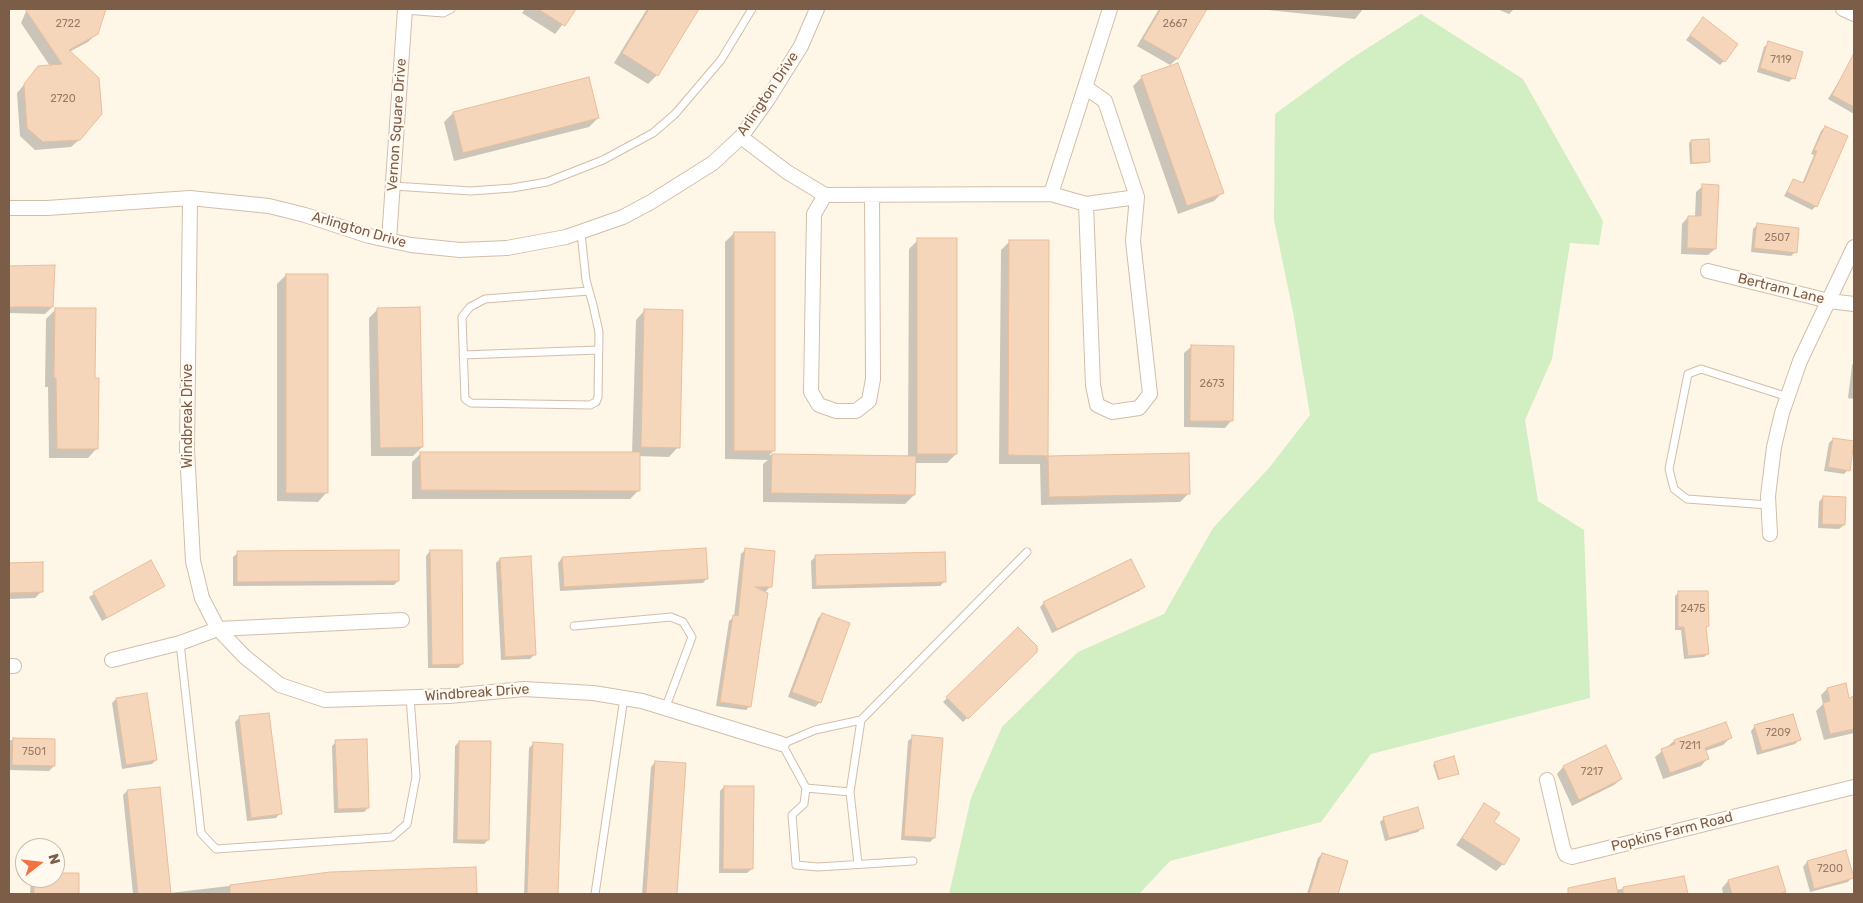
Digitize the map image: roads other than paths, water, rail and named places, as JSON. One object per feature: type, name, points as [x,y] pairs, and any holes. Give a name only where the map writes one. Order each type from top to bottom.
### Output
[{"type":"street","name":"Vernon Square Drive","points":[[389,240],[405,9]]},
{"type":"street","name":"Arlington Drive","points":[[9,208],[47,208],[190,198],[269,206],[411,245],[479,249],[535,244],[581,233],[622,217],[651,202],[713,163],[741,137],[786,73],[801,46],[817,9]]},
{"type":"street","points":[[1051,194],[1110,9]]},
{"type":"street","points":[[1843,9],[1854,14]]},
{"type":"street","points":[[1085,87],[1105,101],[1137,197],[1133,241],[1150,394],[1139,408],[1112,412],[1097,405],[1093,385],[1086,204]]},
{"type":"street","points":[[741,137],[787,172],[825,195],[1051,194],[1086,204],[1137,197]]},
{"type":"street","points":[[825,195],[814,214],[811,392],[818,405],[836,411],[856,411],[869,400],[873,378],[872,195]]},
{"type":"street","name":"Windbreak Drive","points":[[190,198],[187,450],[193,561],[202,598],[218,629],[245,657],[280,685],[325,700],[410,698],[524,689],[593,693],[624,698],[665,709],[782,744]]},
{"type":"street","points":[[1770,534],[1768,506],[1774,446],[1788,397],[1800,361],[1854,247]]},
{"type":"street","name":"Bertram Lane","points":[[1708,271],[1829,301],[1854,304]]},
{"type":"street","points":[[112,660],[180,643],[218,629],[402,620]]},
{"type":"street","name":"Popkins Farm Road","points":[[1547,780],[1563,848],[1566,854],[1572,857],[1854,787]]},
{"type":"lane","points":[[405,9],[443,13],[452,9]]},
{"type":"lane","points":[[392,186],[471,191],[512,188],[547,182],[603,160],[653,133],[675,114],[721,60],[752,9]]},
{"type":"lane","points":[[581,233],[589,291],[599,332],[598,397],[596,402],[590,405],[471,403],[465,398],[462,317],[470,307],[485,299],[589,291]]},
{"type":"lane","points":[[463,355],[598,350]]},
{"type":"lane","points":[[1768,506],[1687,499],[1674,489],[1669,469],[1688,374],[1701,369],[1788,397]]},
{"type":"lane","points":[[913,861],[818,867],[796,865],[792,815],[804,804],[806,788],[782,744],[815,730],[861,720],[1027,552]]},
{"type":"lane","points":[[574,626],[671,617],[683,622],[692,637],[665,709]]},
{"type":"lane","points":[[180,643],[201,833],[216,849],[392,837],[407,824],[416,777],[410,698]]},
{"type":"lane","points":[[595,894],[624,698]]},
{"type":"lane","points":[[858,864],[850,792],[861,720]]},
{"type":"lane","points":[[806,788],[850,792]]}]
